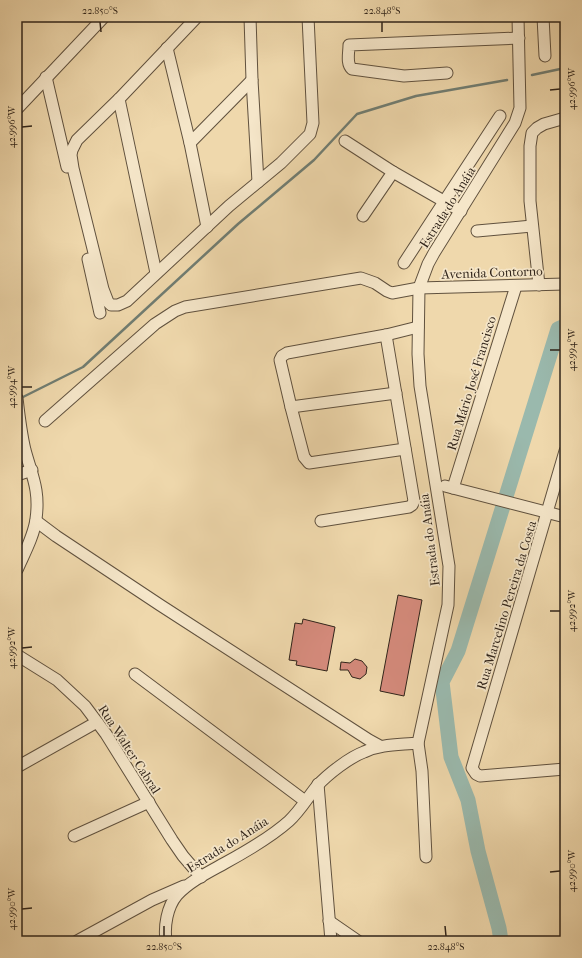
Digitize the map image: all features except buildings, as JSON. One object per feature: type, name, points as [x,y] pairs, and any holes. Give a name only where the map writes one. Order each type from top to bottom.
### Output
[{"type":"street","points":[[17,109],[104,17]]},
{"type":"street","points":[[197,17],[74,145],[72,150],[71,155],[73,168],[103,288],[108,302],[111,305],[118,305],[127,301],[207,227],[281,163],[310,134],[313,123],[308,17]]},
{"type":"street","points":[[250,17],[258,182]]},
{"type":"street","name":"Estrada do Anáia","points":[[166,941],[166,919],[172,904],[176,896],[190,884],[263,840],[290,820],[318,784],[347,761],[363,752],[380,746],[418,743],[448,605],[449,566],[420,386],[418,327],[420,288],[428,264],[519,115],[518,17]]},
{"type":"street","points":[[543,17],[545,56]]},
{"type":"street","points":[[447,73],[404,76],[352,69],[349,62],[349,45],[519,38]]},
{"type":"street","points":[[167,48],[190,143],[207,227]]},
{"type":"street","points":[[46,78],[100,313]]},
{"type":"street","points":[[190,143],[252,80]]},
{"type":"street","points":[[119,99],[156,273]]},
{"type":"street","points":[[404,263],[500,116]]},
{"type":"street","points":[[538,285],[530,201],[530,146],[532,134],[537,128],[544,124],[565,118]]},
{"type":"street","points":[[345,141],[393,172],[461,211]]},
{"type":"street","points":[[363,216],[393,172]]},
{"type":"street","points":[[476,231],[532,226]]},
{"type":"street","name":"Avenida Contorno","points":[[45,421],[155,324],[175,311],[185,307],[361,278],[369,280],[392,293],[420,288],[565,284]]},
{"type":"street","name":"Rua Mário José Francisco","points":[[453,488],[516,286]]},
{"type":"street","points":[[405,449],[309,463],[304,457],[280,360],[282,356],[287,353],[386,335],[418,327]]},
{"type":"street","points":[[321,521],[409,507],[414,501],[386,335]]},
{"type":"street","points":[[291,407],[396,394]]},
{"type":"street","points":[[17,398],[25,449],[32,470],[38,502],[36,521],[28,545],[17,570]]},
{"type":"street","name":"Rua Marcelino Pereira da Costa","points":[[565,451],[472,768],[476,774],[480,776],[565,769]]},
{"type":"street","points":[[17,475],[32,470]]},
{"type":"street","points":[[437,485],[565,517]]},
{"type":"street","points":[[36,521],[56,536],[160,605],[380,746]]},
{"type":"street","name":"Rua Walter Cabral","points":[[20,661],[35,665],[57,680],[85,706],[106,734],[180,850],[202,877]]},
{"type":"street","points":[[135,674],[305,801]]},
{"type":"street","points":[[17,767],[97,722]]},
{"type":"street","points":[[418,743],[422,771],[426,857]]},
{"type":"street","points":[[318,784],[331,941]]},
{"type":"street","points":[[74,836],[149,802]]},
{"type":"street","points":[[77,941],[152,900],[190,884]]},
{"type":"street","points":[[329,921],[358,941]]},
{"type":"waterway","points":[[532,75],[565,68]]},
{"type":"waterway","points":[[21,398],[83,367],[238,224],[314,160],[357,114],[416,96],[507,80]]},
{"type":"waterway","points":[[501,941],[499,928],[478,851],[468,800],[451,757],[442,682],[458,651],[558,329],[565,326]]}]
